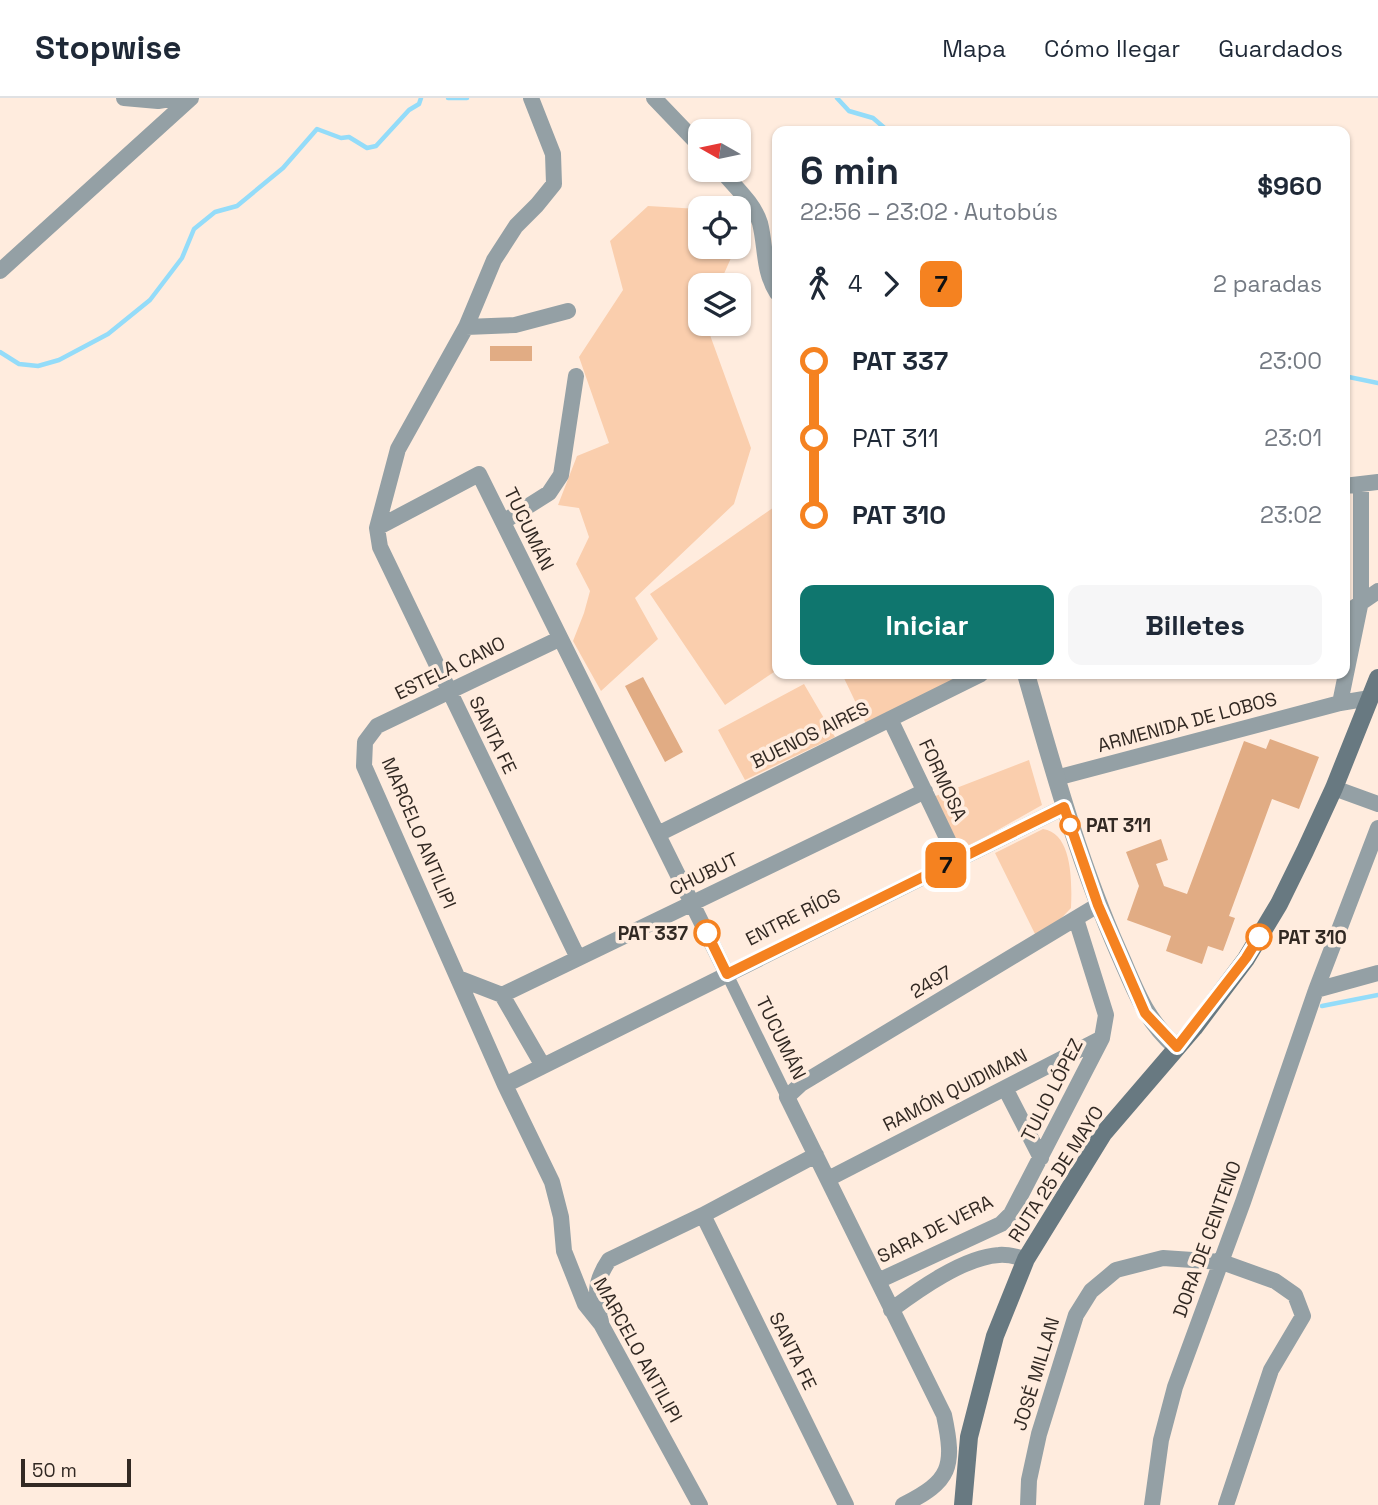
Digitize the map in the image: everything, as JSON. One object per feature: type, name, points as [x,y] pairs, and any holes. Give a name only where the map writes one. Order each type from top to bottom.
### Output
[{"type":"main road","name":"RUTA 25 DE MAYO","points":[[963,1505],[969,1437],[992,1349],[1026,1259],[1103,1134],[1177,1047],[1246,958],[1279,904],[1334,788],[1378,678]]},
{"type":"street","points":[[124,98],[158,101],[176,98]]},
{"type":"street","points":[[0,271],[191,98]]},
{"type":"street","points":[[377,527],[398,449],[466,327],[494,260],[516,226],[554,184],[553,153],[531,98]]},
{"type":"street","points":[[654,98],[688,133]]},
{"type":"street","points":[[731,182],[754,210],[760,223],[767,271],[772,282]]},
{"type":"street","points":[[466,327],[515,325],[568,311]]},
{"type":"street","points":[[503,522],[549,493],[561,475],[576,376]]},
{"type":"street","name":"TUCUMÁN","points":[[377,527],[479,474],[944,1415],[950,1445],[946,1474],[928,1493],[903,1505]]},
{"type":"street","points":[[1350,485],[1378,482]]},
{"type":"street","points":[[1350,657],[1362,601],[1361,484]]},
{"type":"street","name":"SANTA FE","points":[[377,527],[380,547],[578,958]]},
{"type":"street","points":[[1350,608],[1378,591]]},
{"type":"street","name":"ESTELA CANO","points":[[365,742],[377,726],[559,639]]},
{"type":"street","name":"BUENOS AIRES","points":[[658,834],[971,679]]},
{"type":"street","points":[[1027,679],[1064,807],[1098,905],[1145,1013],[1177,1047]]},
{"type":"street","points":[[1340,703],[1345,679]]},
{"type":"street","name":"ARMENIDA DE LOBOS","points":[[1056,778],[1340,703],[1370,698]]},
{"type":"street","name":"FORMOSA","points":[[890,719],[957,859]]},
{"type":"street","name":"MARCELO ANTILIPI","points":[[365,742],[364,766],[505,1085],[552,1182],[561,1217],[564,1251],[585,1304],[601,1324],[700,1505]]},
{"type":"street","points":[[1334,788],[1378,804]]},
{"type":"street","name":"CHUBUT","points":[[502,995],[925,791]]},
{"type":"street","name":"ENTRE RÍOS","points":[[505,1085],[1064,807]]},
{"type":"street","name":"DORA DE CENTENO","points":[[1152,1505],[1161,1440],[1175,1387],[1222,1262],[1316,990],[1378,828]]},
{"type":"street","name":"2497","points":[[787,1097],[801,1084],[1098,905]]},
{"type":"street","name":"TULIO LÓPEZ","points":[[1011,1214],[1102,1038],[1106,1015],[1076,919]]},
{"type":"street","points":[[1316,990],[1378,973]]},
{"type":"street","points":[[458,978],[502,995],[543,1066]]},
{"type":"street","name":"RAMÓN QUIDIMAN","points":[[828,1179],[1102,1038]]},
{"type":"street","name":"TULIO LÓPEZ","points":[[1005,1087],[1041,1158]]},
{"type":"street","points":[[601,1324],[595,1292],[600,1274],[609,1260],[703,1215],[816,1155]]},
{"type":"street","name":"SARA DE VERA","points":[[878,1281],[1001,1224],[1011,1214]]},
{"type":"street","name":"SANTA FE","points":[[703,1215],[846,1505]]},
{"type":"street","points":[[891,1310],[929,1282],[975,1260],[995,1255],[1026,1259]]},
{"type":"street","name":"JOSÉ MILLAN","points":[[1028,1505],[1029,1480],[1039,1434],[1076,1315],[1091,1291],[1116,1270],[1163,1258],[1222,1262]]},
{"type":"street","points":[[1222,1262],[1275,1281],[1296,1295],[1303,1316],[1271,1370],[1226,1505]]},
{"type":"shaded area","points":[[648,206],[688,208],[688,259],[731,259],[724,273],[688,273],[688,336],[710,336],[751,448],[734,504],[635,598],[658,639],[601,691],[573,641],[590,591],[576,564],[589,537],[579,508],[558,505],[577,456],[609,443],[579,357],[623,290],[610,241]]},
{"type":"shaded area","points":[[772,509],[772,673],[725,705],[650,594]]},
{"type":"shaded area","points":[[844,679],[959,679],[866,724]]},
{"type":"shaded area","points":[[804,684],[835,737],[745,780],[718,730]]},
{"type":"shaded area","points":[[1029,760],[1042,805],[959,852],[933,797]]},
{"type":"shaded area","points":[[1043,829],[1053,833],[1065,849],[1069,861],[1071,908],[1051,929],[1036,936],[995,853]]},
{"type":"building","points":[[490,346],[532,346],[532,361],[490,361]]},
{"type":"building","points":[[643,677],[683,752],[665,762],[625,686]]},
{"type":"building","points":[[1270,739],[1319,757],[1299,809],[1272,799],[1229,916],[1235,918],[1223,951],[1208,946],[1202,964],[1166,951],[1171,936],[1127,920],[1139,886],[1126,852],[1161,839],[1168,860],[1156,864],[1164,886],[1187,894],[1244,741],[1266,749]]},
{"type":"waterway","points":[[0,352],[19,364],[38,366],[59,360],[108,334],[150,300],[182,258],[194,229],[215,212],[237,206],[283,168],[317,129],[341,138],[349,137],[367,148],[376,146],[409,110],[419,104],[421,98]]},
{"type":"waterway","points":[[448,98],[467,98]]},
{"type":"waterway","points":[[837,98],[849,111],[873,118],[882,126]]},
{"type":"waterway","points":[[1350,377],[1378,383]]},
{"type":"waterway","points":[[1322,1006],[1378,995]]},
{"type":"bus line","name":"7","points":[[707,933],[727,974],[1064,807],[1098,905],[1145,1013],[1177,1047],[1194,1028],[1259,937]]},
{"type":"place","name":"PAT 311","points":[[1070,825]]},
{"type":"place","name":"PAT 337","points":[[707,933]]},
{"type":"place","name":"PAT 310","points":[[1259,937]]}]
